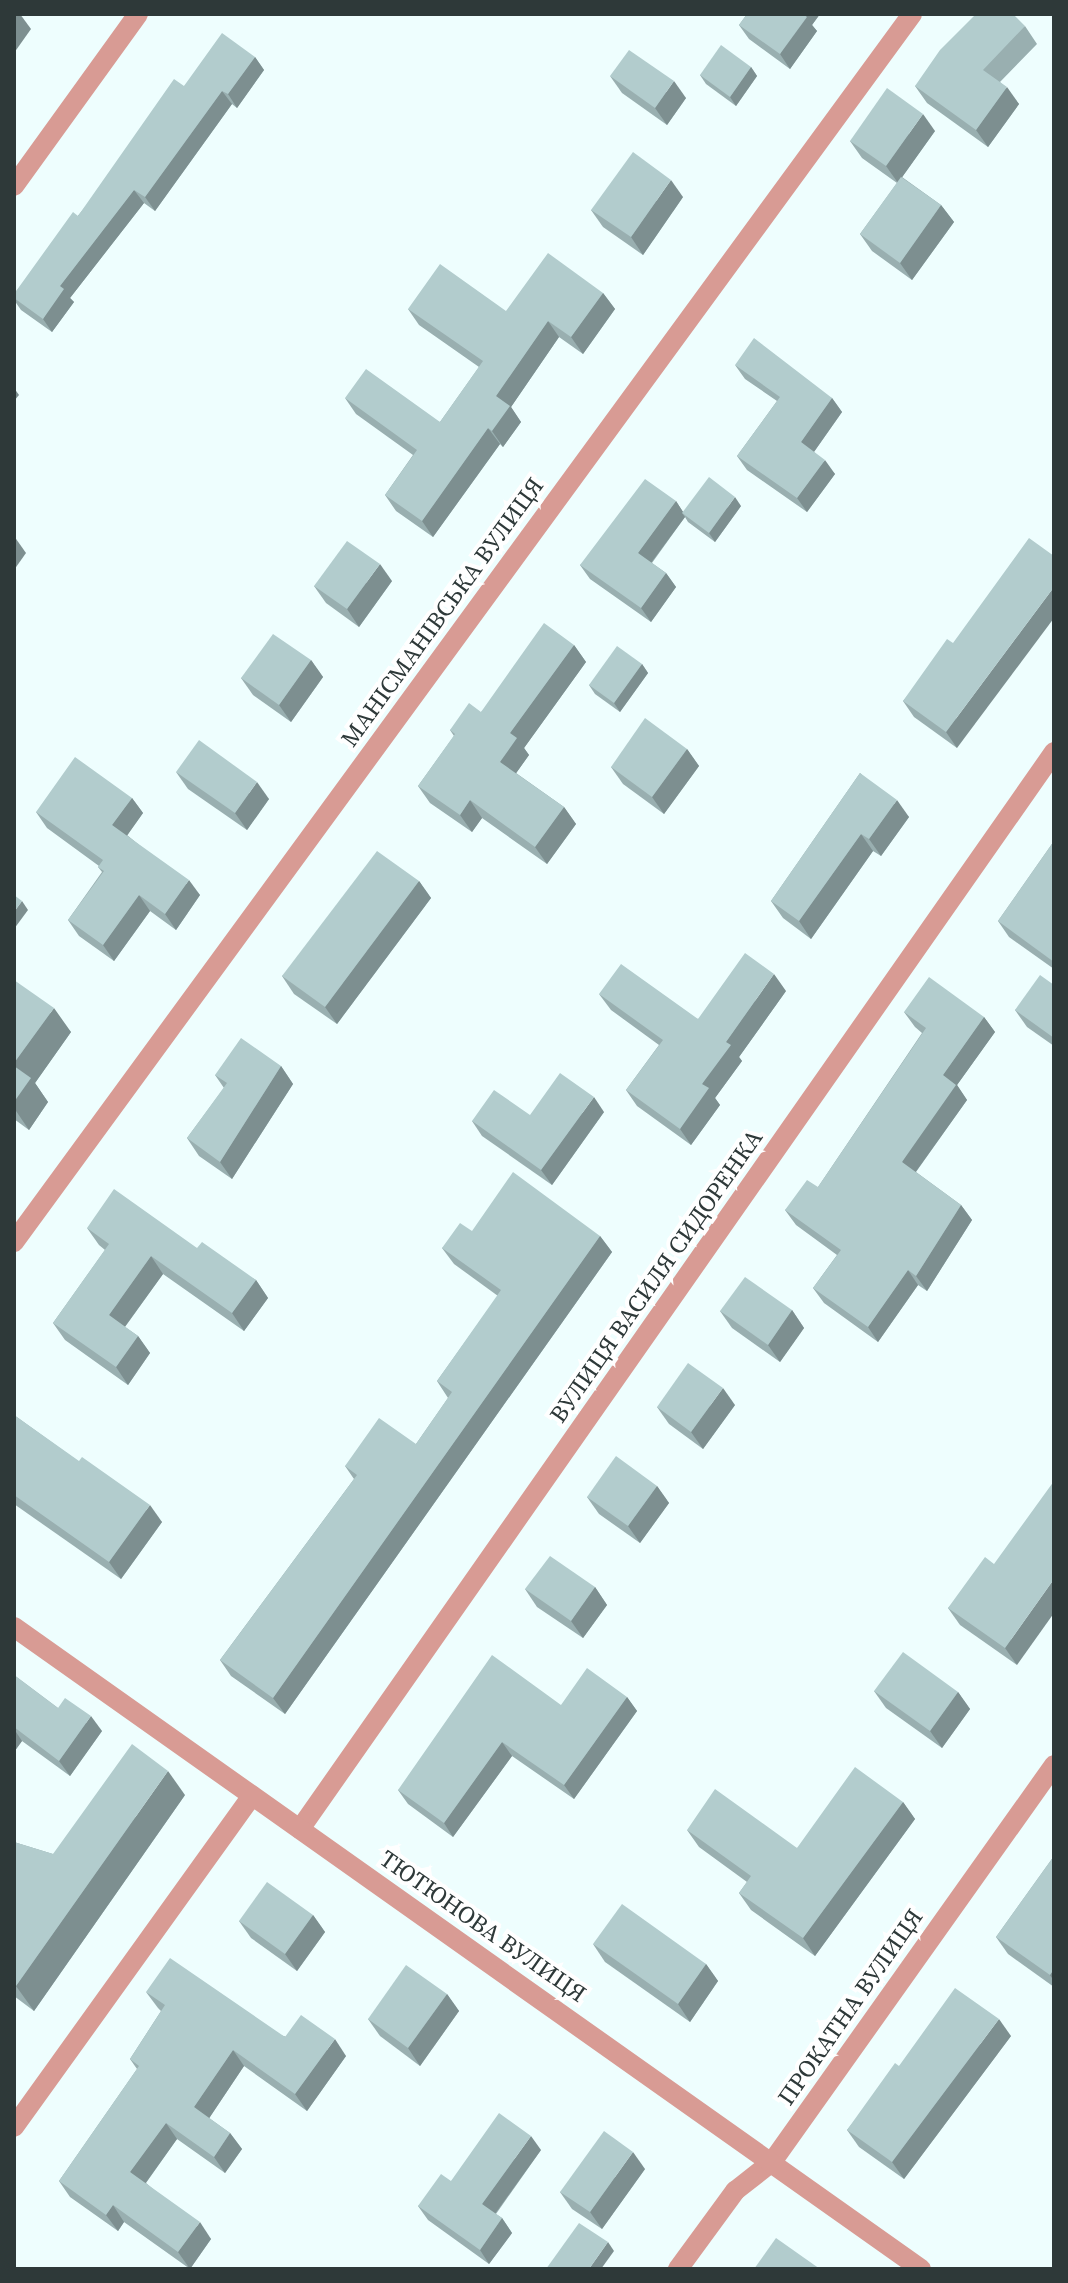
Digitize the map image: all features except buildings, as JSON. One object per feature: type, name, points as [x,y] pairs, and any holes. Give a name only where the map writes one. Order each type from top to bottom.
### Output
[{"type":"street","points":[[14,186],[138,14]]},
{"type":"street","name":"МАНІСМАНІВСЬКА ВУЛИЦЯ","points":[[14,1242],[912,14]]},
{"type":"street","name":"ВУЛИЦЯ ВАСИЛЯ СИДОРЕНКА","points":[[300,1829],[1054,752]]},
{"type":"street","name":"ТЮТЮНОВА ВУЛИЦЯ","points":[[14,1627],[921,2269]]},
{"type":"street","name":"ПРОКАТНА ВУЛИЦЯ","points":[[678,2269],[735,2191],[772,2162],[1054,1765]]},
{"type":"street","points":[[14,2127],[252,1796]]}]
